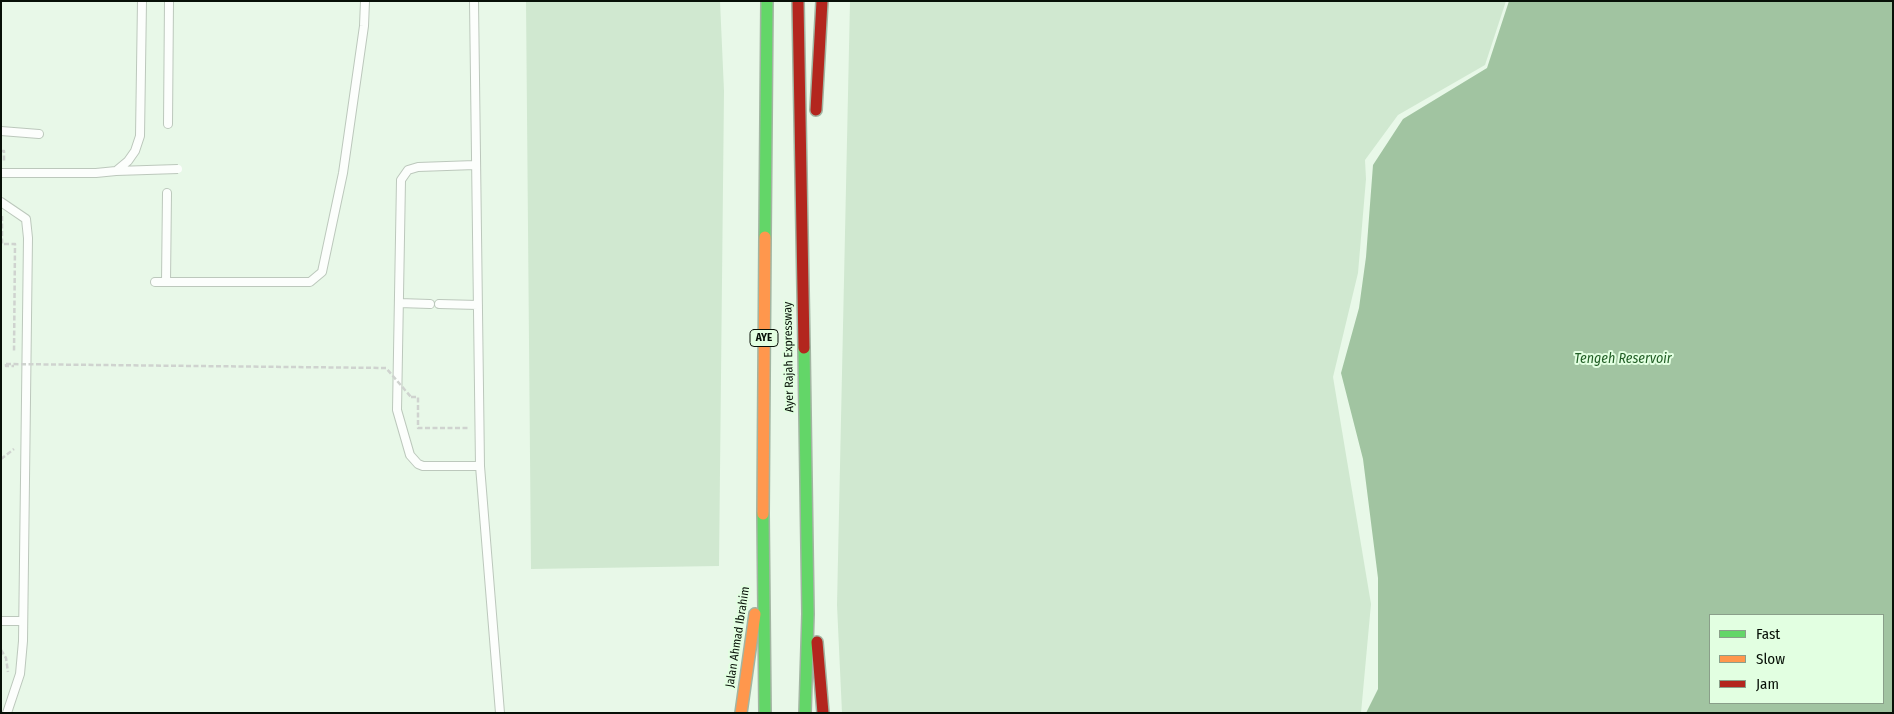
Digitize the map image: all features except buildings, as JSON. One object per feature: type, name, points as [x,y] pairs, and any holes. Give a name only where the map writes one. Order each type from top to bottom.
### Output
[{"type":"main road","name":"Ayer Rajah Expressway","points":[[765,713],[763,565],[766,1]]},
{"type":"main road","name":"Ayer Rajah Expressway","points":[[798,1],[808,614],[805,713]]},
{"type":"main road","points":[[815,126],[822,1]]},
{"type":"main road","points":[[754,78],[755,95],[766,111]]},
{"type":"main road","points":[[802,321],[813,155]]},
{"type":"main road","name":"Jalan Ahmad Ibrahim","points":[[741,713],[763,565]]},
{"type":"main road","points":[[808,614],[816,636],[824,713]]},
{"type":"lane","points":[[116,170],[128,161],[135,151],[140,136],[142,1]]},
{"type":"lane","points":[[168,124],[169,1]]},
{"type":"lane","points":[[155,282],[310,282],[322,272],[343,173],[364,26],[365,1]]},
{"type":"lane","points":[[474,1],[480,466],[500,713]]},
{"type":"lane","points":[[1,131],[39,134]]},
{"type":"lane","points":[[475,165],[418,167],[408,170],[400,180],[397,410],[410,455],[418,464],[423,466],[480,466]]},
{"type":"lane","points":[[3,171],[96,173],[116,170],[178,168]]},
{"type":"lane","points":[[166,282],[167,193]]},
{"type":"lane","points":[[2,203],[15,209],[26,219],[28,238],[23,621],[20,674],[7,713]]},
{"type":"lane","points":[[399,302],[430,304]]},
{"type":"lane","points":[[439,304],[478,305]]},
{"type":"lane","points":[[1,621],[23,621]]},
{"type":"path","points":[[1,150],[4,151],[3,171]]},
{"type":"path","points":[[2,203],[2,244],[15,244],[14,376]]},
{"type":"path","points":[[14,366],[6,366],[6,364],[386,368],[411,397],[418,397],[418,428],[480,428]]},
{"type":"path","points":[[1,459],[14,449],[14,440]]},
{"type":"path","points":[[1,650],[6,658],[9,676]]},
{"type":"shaded area","points":[[526,1],[720,1],[724,91],[719,566],[531,569]]},
{"type":"shaded area","points":[[850,1],[1506,1],[1485,65],[1398,115],[1365,160],[1366,179],[1358,273],[1333,377],[1371,604],[1361,713],[842,713],[837,605]]},
{"type":"water","name":"Tengeh Reservoir","points":[[1509,1],[1893,1],[1893,713],[1366,713],[1378,689],[1378,578],[1363,459],[1341,373],[1359,308],[1366,257],[1373,165],[1403,119],[1487,68]]},
{"type":"traffic: fast","points":[[765,237],[767,1]]},
{"type":"traffic: fast","points":[[804,348],[808,614],[805,713]]},
{"type":"traffic: fast","points":[[763,514],[765,713]]},
{"type":"traffic: slow","points":[[763,514],[765,237]]},
{"type":"traffic: slow","points":[[741,713],[755,614]]},
{"type":"traffic: jam","points":[[798,1],[804,348]]},
{"type":"traffic: jam","points":[[816,110],[822,1]]},
{"type":"traffic: jam","points":[[817,642],[823,713]]}]
